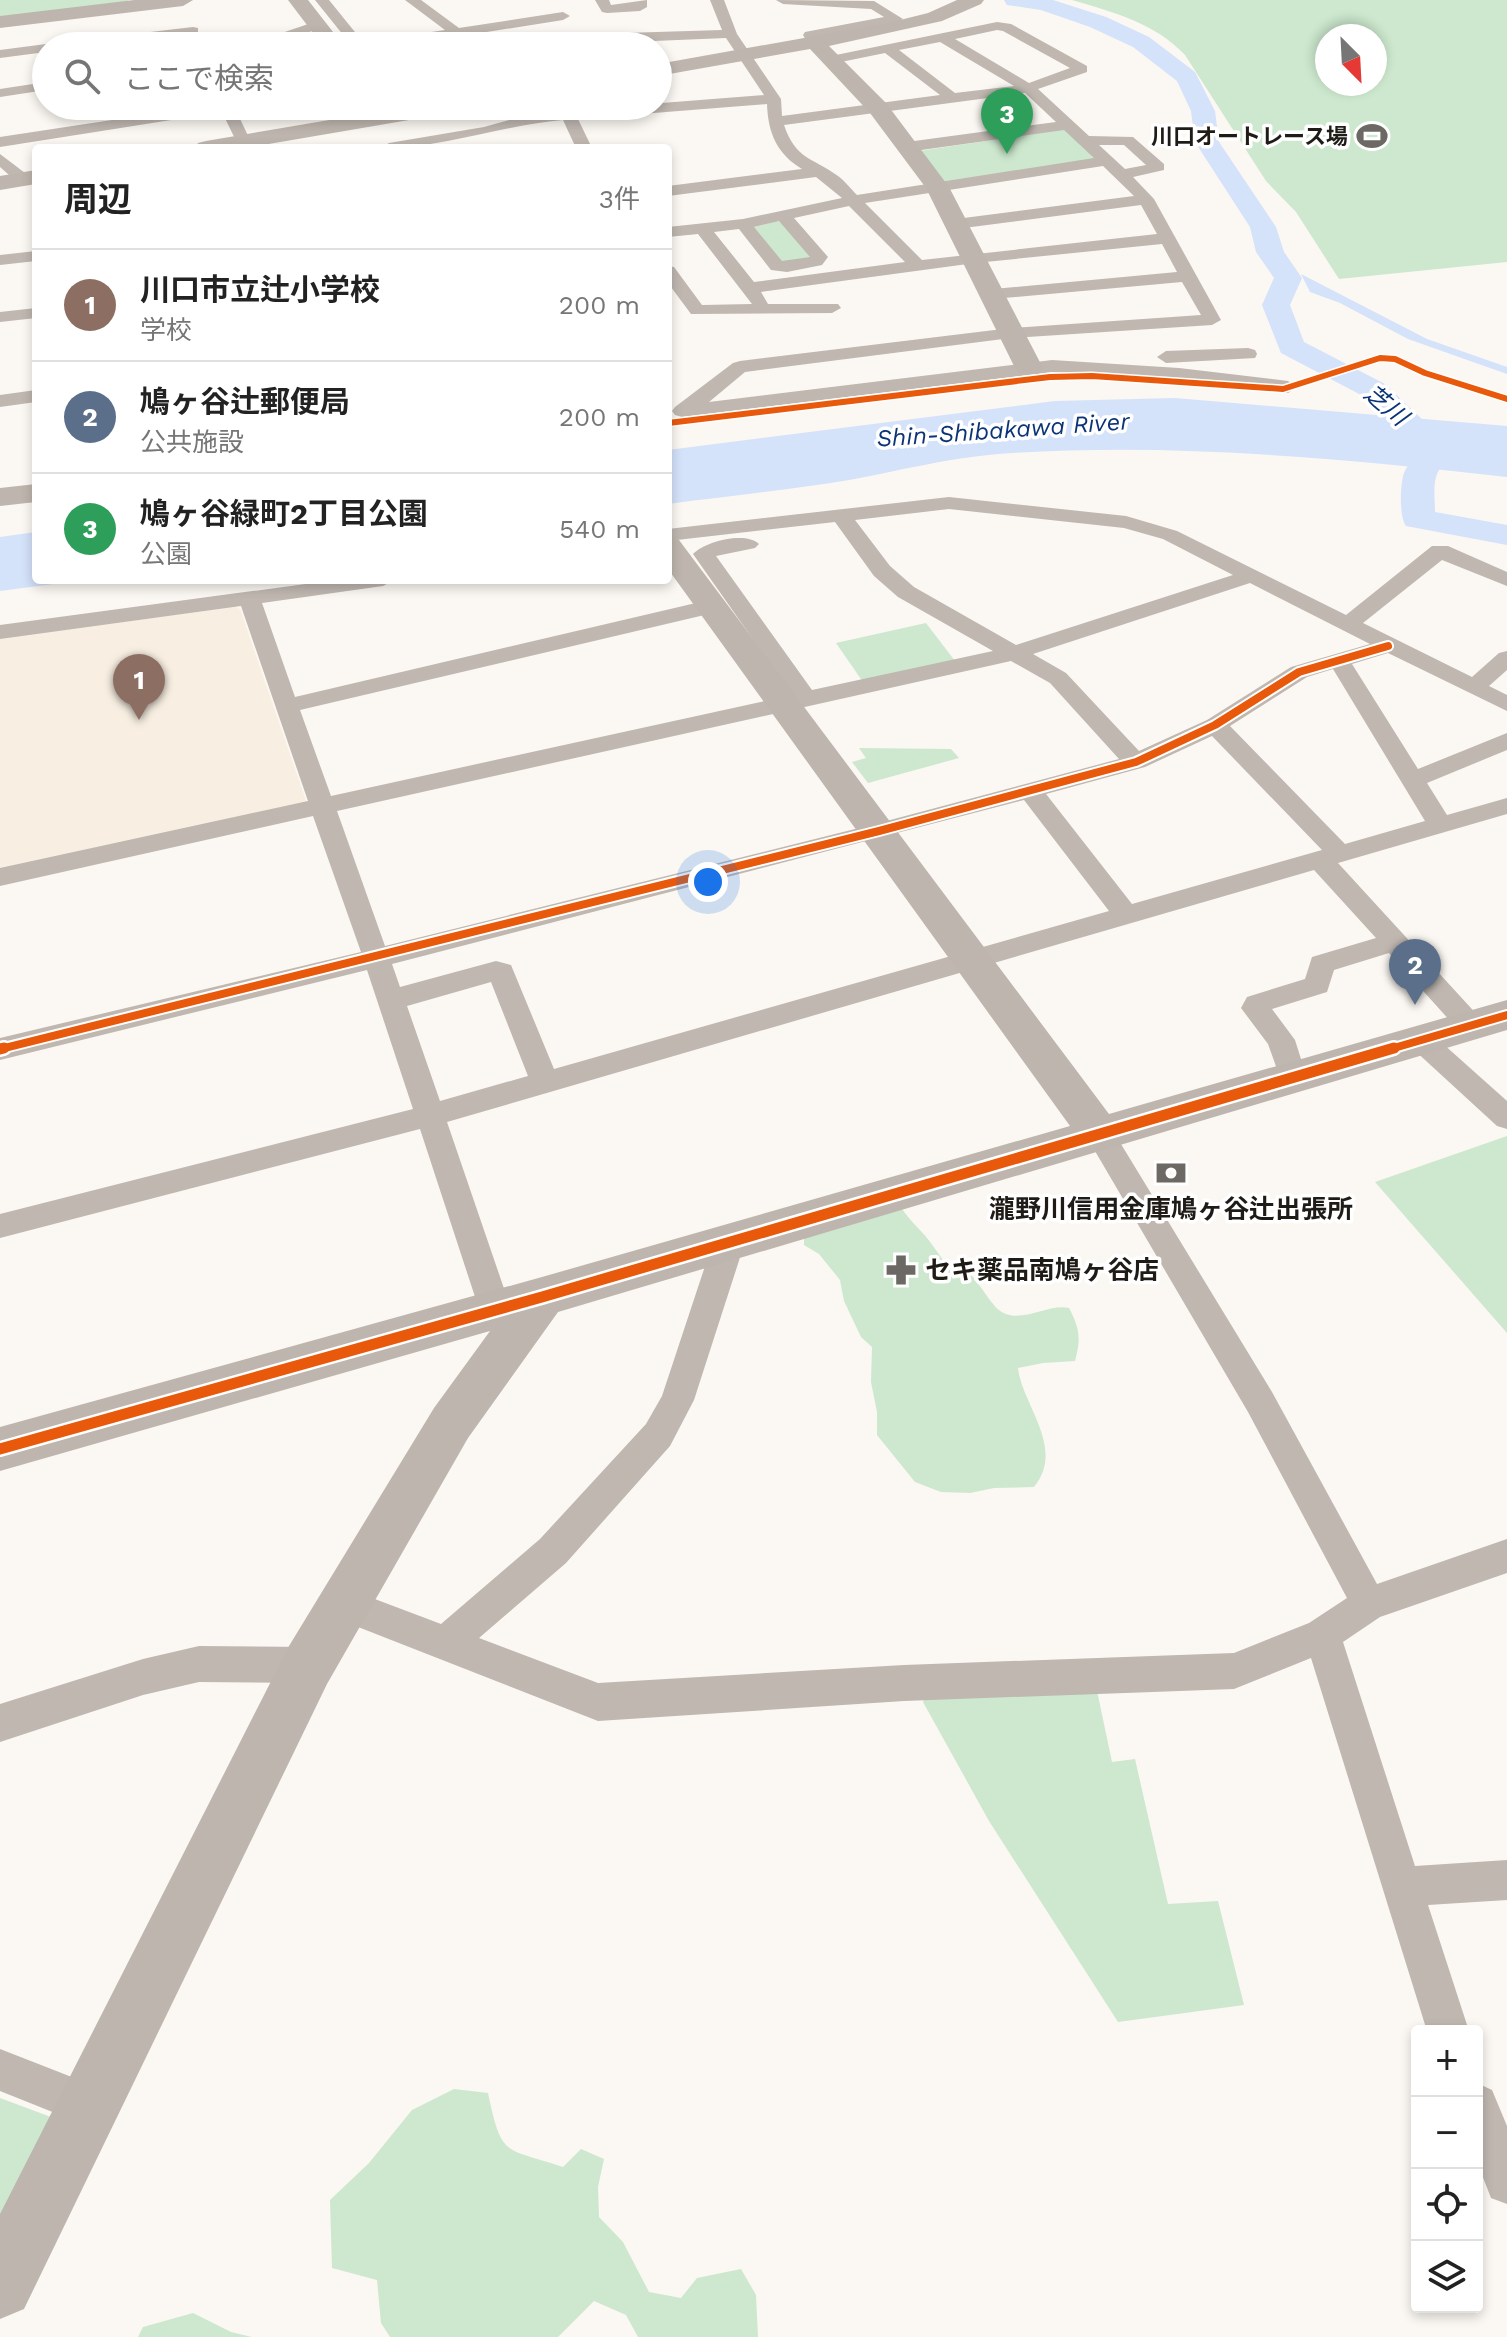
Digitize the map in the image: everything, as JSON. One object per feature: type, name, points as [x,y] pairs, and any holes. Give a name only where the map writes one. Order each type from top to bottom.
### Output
[{"type":"street","points":[[298,0],[323,32]]},
{"type":"street","points":[[322,0],[348,32]]},
{"type":"street","points":[[412,0],[419,8],[458,31]]},
{"type":"street","points":[[563,16],[566,0]]},
{"type":"street","points":[[602,0],[607,9],[640,7],[640,0]]},
{"type":"street","points":[[717,0],[741,55],[774,99],[775,122],[783,145],[796,159],[833,180],[917,265]]},
{"type":"street","points":[[783,0],[874,5],[896,19],[810,35],[878,108],[937,187],[1028,365]]},
{"type":"street","points":[[822,51],[971,2]]},
{"type":"street","points":[[0,22],[184,10]]},
{"type":"street","points":[[111,32],[184,10]]},
{"type":"street","points":[[184,10],[194,32]]},
{"type":"street","points":[[452,32],[506,18],[563,16],[584,32]]},
{"type":"street","points":[[295,32],[317,25]]},
{"type":"street","points":[[672,67],[741,55],[889,49],[997,26],[1006,27],[1082,69],[1028,88],[775,122]]},
{"type":"street","points":[[672,37],[730,34]]},
{"type":"street","points":[[677,411],[740,367],[1011,333],[1212,320],[1146,199],[1028,88],[944,38]]},
{"type":"street","points":[[889,49],[952,98]]},
{"type":"street","points":[[0,54],[32,59]]},
{"type":"street","points":[[0,93],[32,68]]},
{"type":"street","points":[[672,106],[774,99]]},
{"type":"street","points":[[0,142],[136,120]]},
{"type":"street","points":[[233,120],[243,142]]},
{"type":"street","points":[[231,144],[338,120]]},
{"type":"street","points":[[376,120],[386,144]]},
{"type":"street","points":[[411,144],[485,131],[522,120]]},
{"type":"street","points":[[571,120],[582,144]]},
{"type":"street","points":[[907,147],[1067,125]]},
{"type":"street","points":[[485,131],[499,144]]},
{"type":"street","points":[[1084,141],[1128,140],[1158,167],[1121,175]]},
{"type":"street","points":[[0,159],[20,180]]},
{"type":"street","points":[[743,224],[854,200],[1105,161]]},
{"type":"street","points":[[672,229],[701,208],[779,178],[817,172]]},
{"type":"street","points":[[779,178],[814,211]]},
{"type":"street","points":[[672,193],[743,224],[777,266],[816,261],[819,257],[784,217]]},
{"type":"street","points":[[956,224],[1146,199]]},
{"type":"street","points":[[701,208],[766,309]]},
{"type":"street","points":[[751,288],[975,258],[1167,238]]},
{"type":"street","points":[[0,260],[32,256]]},
{"type":"street","points":[[672,276],[697,310],[832,308]]},
{"type":"street","points":[[993,294],[1187,276]]},
{"type":"street","points":[[0,317],[32,313]]},
{"type":"street","points":[[1188,323],[1205,349]]},
{"type":"street","points":[[677,411],[1028,365],[1248,354]]},
{"type":"street","points":[[1028,365],[1114,368],[1288,387]]},
{"type":"street","points":[[0,401],[32,397]]},
{"type":"street","points":[[0,497],[32,493]]},
{"type":"street","points":[[1369,1604],[1260,1402],[1100,1134],[969,959],[879,831],[704,554],[717,548],[949,503],[1126,522],[1170,535],[1507,704]]},
{"type":"street","points":[[672,535],[847,523]]},
{"type":"street","points":[[847,523],[882,571],[906,592],[1058,678],[1136,762]]},
{"type":"street","points":[[1347,625],[1440,551],[1507,580]]},
{"type":"street","points":[[672,552],[713,606],[796,702]]},
{"type":"street","points":[[0,877],[1014,653],[1251,576]]},
{"type":"street","points":[[0,632],[353,584]]},
{"type":"street","points":[[249,598],[391,1000],[495,1309]]},
{"type":"street","points":[[286,706],[713,606]]},
{"type":"street","points":[[0,1049],[879,831],[1136,762],[1215,725],[1299,672],[1388,646]]},
{"type":"street","points":[[1473,688],[1507,658]]},
{"type":"street","points":[[1340,662],[1441,826]]},
{"type":"street","points":[[1215,725],[1329,856],[1395,942],[1489,1020]]},
{"type":"street","points":[[1413,780],[1507,741]]},
{"type":"street","points":[[1030,791],[1125,914]]},
{"type":"street","points":[[0,1226],[428,1116],[1507,806]]},
{"type":"street","points":[[1293,1078],[1281,1040],[1255,1008],[1257,1004],[1317,985],[1322,964],[1395,942]]},
{"type":"street","points":[[391,1000],[501,972],[545,1082]]},
{"type":"street","points":[[0,1449],[542,1297],[1489,1020]]},
{"type":"street","points":[[1422,1041],[1507,1118]]},
{"type":"street","points":[[446,1643],[553,1551],[658,1435],[677,1400],[729,1242]]},
{"type":"street","points":[[0,2285],[308,1665],[451,1423],[542,1297]]},
{"type":"street","points":[[343,1604],[598,1702],[904,1683],[1234,1671],[1322,1635],[1369,1604],[1507,1556]]},
{"type":"street","points":[[1322,1635],[1446,2025]]},
{"type":"street","points":[[0,1723],[143,1677],[199,1664],[308,1665]]},
{"type":"street","points":[[1402,1887],[1507,1880]]},
{"type":"street","points":[[0,2070],[90,2105]]},
{"type":"street","points":[[1483,2120],[1507,2182]]},
{"type":"shaded area","points":[[235,607],[240,609],[306,801],[299,807],[0,872],[0,638]]},
{"type":"green space","points":[[0,0],[128,0],[130,3],[0,19]]},
{"type":"green space","name":"川口オートレース場","points":[[1072,0],[1507,0],[1507,262],[1339,279],[1296,212],[1266,181],[1185,55],[1147,27],[1118,14]]},
{"type":"green space","points":[[1066,129],[1094,160],[941,183],[919,151]]},
{"type":"green space","points":[[784,222],[814,257],[781,264],[751,228]]},
{"type":"green space","points":[[926,623],[955,661],[863,682],[836,643]]},
{"type":"green space","points":[[859,748],[951,749],[959,758],[868,783],[852,762],[866,758]]},
{"type":"green space","points":[[1507,1136],[1507,1333],[1375,1182]]},
{"type":"green space","points":[[901,1207],[953,1272],[957,1276],[971,1275],[999,1310],[1015,1316],[1061,1307],[1069,1308],[1073,1315],[1078,1334],[1075,1361],[1018,1368],[1044,1442],[1046,1457],[1043,1472],[1034,1487],[994,1488],[970,1493],[941,1492],[915,1482],[877,1435],[877,1412],[871,1382],[872,1347],[861,1337],[844,1301],[840,1280],[819,1254],[804,1245],[804,1232]]},
{"type":"green space","points":[[1096,1686],[1112,1762],[1135,1759],[1168,1904],[1218,1901],[1244,2005],[1118,2022],[989,1821],[923,1702],[927,1693]]},
{"type":"green space","points":[[454,2089],[488,2093],[497,2130],[502,2140],[517,2152],[563,2167],[581,2149],[604,2159],[598,2187],[599,2217],[623,2242],[649,2292],[681,2298],[697,2278],[741,2269],[756,2295],[758,2337],[638,2337],[626,2315],[594,2301],[558,2337],[390,2337],[381,2323],[377,2280],[332,2268],[330,2200],[369,2163],[412,2110]]},
{"type":"green space","points":[[0,2098],[51,2117],[0,2221]]},
{"type":"green space","points":[[193,2313],[231,2332],[252,2337],[138,2337],[143,2327]]},
{"type":"water","points":[[1301,274],[1427,339],[1507,367],[1507,374],[1408,339],[1340,303],[1310,292]]},
{"type":"water","name":"Shin-Shibakawa River","points":[[1175,398],[1507,426],[1507,477],[1253,454],[1062,451],[979,456],[826,484],[672,503],[672,449],[1055,401]]},
{"type":"water","points":[[32,533],[32,584],[53,584],[0,591],[0,537]]},
{"type":"waterway","name":"芝川","points":[[1015,0],[1044,4],[1098,22],[1141,42],[1187,77],[1203,111],[1207,142],[1263,227],[1270,252],[1288,278],[1276,305],[1291,347],[1374,390],[1434,448],[1434,457],[1420,473],[1418,519],[1506,535]]},
{"type":"cycle path","points":[[672,423],[1050,377],[1092,376],[1283,389],[1380,358],[1395,359],[1425,373],[1507,399]]},
{"type":"cycle path","points":[[0,1049],[879,831],[1136,762],[1215,725],[1299,672],[1388,646]]},
{"type":"cycle path","points":[[0,1449],[542,1297],[1507,1015]]},
{"type":"place","name":"川口オートレース場","points":[[1372,136]]},
{"type":"place","name":"鳩ヶ谷緑町2丁目公園","points":[[1007,154]]},
{"type":"place","name":"川口市立辻小学校","points":[[139,720]]},
{"type":"place","name":"鳩ヶ谷辻郵便局","points":[[1415,1005]]},
{"type":"place","name":"瀧野川信用金庫鳩ヶ谷辻出張所","points":[[1171,1173]]},
{"type":"place","name":"セキ薬品南鳩ヶ谷店","points":[[901,1270]]}]
